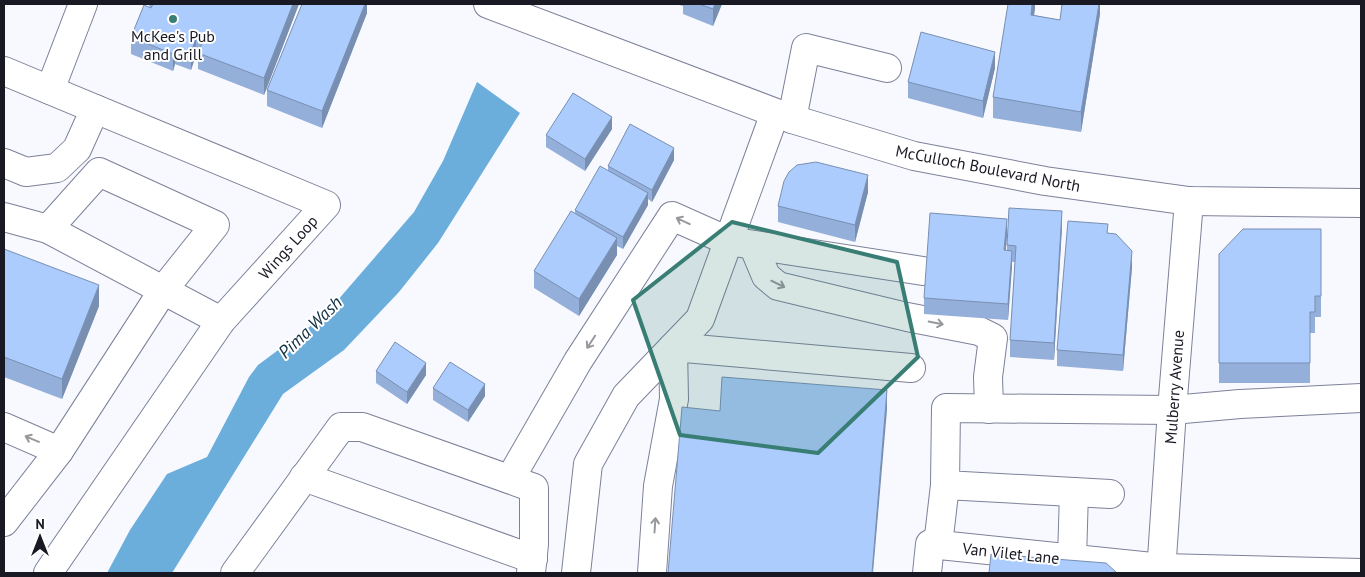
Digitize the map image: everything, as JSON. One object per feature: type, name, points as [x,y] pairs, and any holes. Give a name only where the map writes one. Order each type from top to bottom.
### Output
[{"type":"street","points":[[50,90],[83,4]]},
{"type":"street","name":"McCulloch Boulevard North","points":[[488,4],[783,116],[914,156],[1045,181],[1189,201],[1361,203]]},
{"type":"street","points":[[576,573],[588,464],[626,396],[700,319],[740,243],[806,48],[887,68]]},
{"type":"street","name":"Wings Loop","points":[[4,71],[326,205],[221,321],[48,573]]},
{"type":"street","points":[[4,163],[26,172],[57,168],[77,149],[95,109]]},
{"type":"street","points":[[7,511],[59,451],[164,289],[215,225],[99,172],[48,229]]},
{"type":"street","name":"Mulberry Avenue","points":[[1162,571],[1172,410],[1189,201]]},
{"type":"street","points":[[510,479],[578,361],[672,216],[740,243],[923,271]]},
{"type":"street","points":[[4,217],[48,229],[221,321]]},
{"type":"street","points":[[740,243],[766,276],[778,286],[907,317],[979,331],[993,338],[988,377],[989,409]]},
{"type":"street","points":[[673,347],[911,368]]},
{"type":"street","points":[[652,573],[658,486],[674,399],[673,347]]},
{"type":"street","points":[[927,573],[930,544],[938,545],[945,485],[946,408],[1172,410],[1240,404],[1361,398]]},
{"type":"street","points":[[4,426],[59,451]]},
{"type":"street","points":[[235,573],[304,477],[341,427],[362,427],[534,488],[532,566],[304,477]]},
{"type":"street","points":[[945,485],[1110,494]]},
{"type":"street","points":[[1072,559],[1074,492]]},
{"type":"street","name":"Van Vilet Lane","points":[[938,545],[1072,559],[1162,571],[1361,573]]},
{"type":"highlighted area","points":[[732,222],[897,262],[918,357],[818,453],[680,435],[633,300]]},
{"type":"water","name":"Pima Wash","points":[[477,82],[520,113],[438,243],[399,292],[344,350],[283,394],[172,573],[107,573],[130,530],[167,474],[207,457],[249,377],[258,365],[324,316],[414,212],[443,161]]},
{"type":"building","points":[[153,4],[293,4],[264,78],[198,53],[203,41],[196,38],[191,53],[175,48],[173,54],[131,37],[144,5],[151,8]]},
{"type":"building","points":[[302,4],[365,4],[322,111],[267,90]]},
{"type":"building","points":[[699,4],[715,4],[713,9]]},
{"type":"building","points":[[1008,4],[1032,4],[1031,15],[1060,20],[1062,4],[1099,4],[1081,112],[993,97]]},
{"type":"building","points":[[921,32],[995,52],[983,101],[908,82]]},
{"type":"building","points":[[573,93],[612,117],[585,159],[546,135]]},
{"type":"building","points":[[630,124],[674,148],[652,190],[608,166]]},
{"type":"building","points":[[816,162],[868,175],[855,225],[778,206],[784,181],[789,172],[797,165]]},
{"type":"building","points":[[600,166],[648,193],[623,237],[575,210]]},
{"type":"building","points":[[1009,208],[1062,211],[1054,343],[1010,340],[1016,246],[1007,245]]},
{"type":"building","points":[[571,211],[617,238],[579,299],[534,271]]},
{"type":"building","points":[[930,213],[1007,219],[1004,250],[1012,251],[1008,304],[924,298]]},
{"type":"building","points":[[1068,221],[1108,224],[1107,233],[1116,234],[1132,251],[1123,355],[1057,350]]},
{"type":"building","points":[[1243,229],[1321,229],[1321,296],[1315,296],[1315,312],[1310,312],[1310,363],[1219,363],[1219,254]]},
{"type":"building","points":[[4,249],[99,285],[62,379],[4,357]]},
{"type":"building","points":[[395,342],[426,363],[407,392],[376,371]]},
{"type":"building","points":[[450,362],[485,384],[468,410],[433,388]]},
{"type":"building","points":[[722,377],[887,390],[872,573],[668,573],[682,407],[720,411]]},
{"type":"building","points":[[991,554],[1106,563],[1116,573],[989,573]]},
{"type":"place","name":"McKee's Pub and Grill","points":[[173,19]]}]
